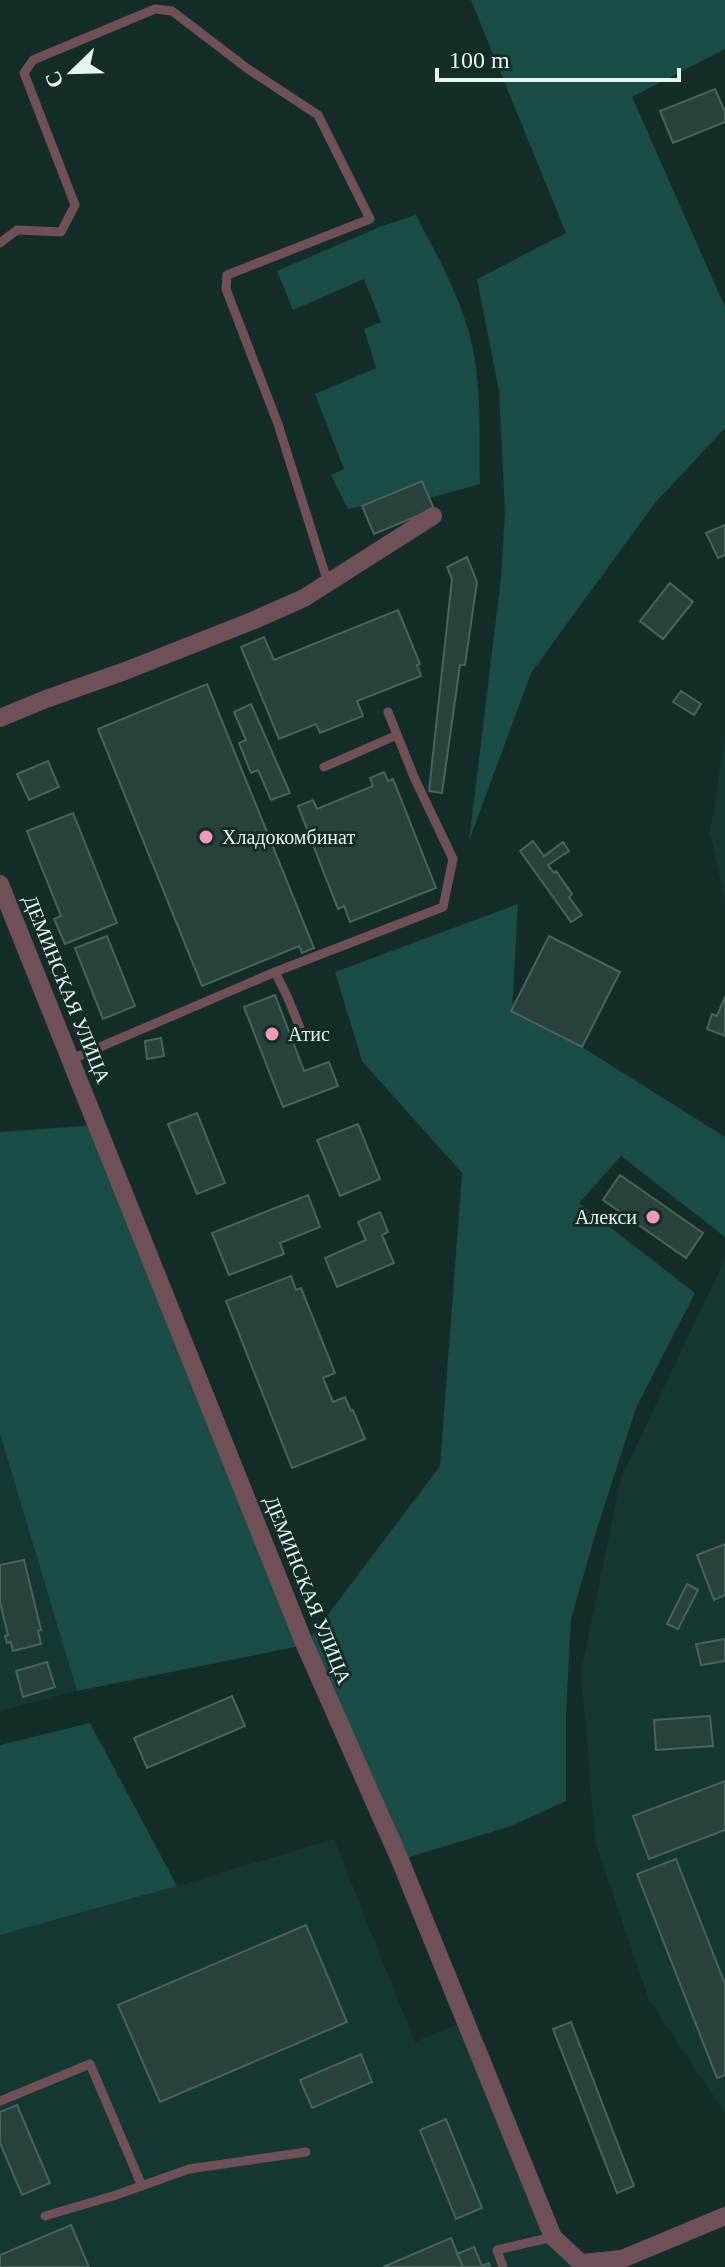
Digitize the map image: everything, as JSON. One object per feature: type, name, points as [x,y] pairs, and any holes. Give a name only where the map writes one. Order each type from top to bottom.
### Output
[{"type":"street","points":[[0,718],[304,598],[433,516]]},
{"type":"street","name":"ДЕМИНСКАЯ УЛИЦА","points":[[0,884],[305,1645],[400,1860],[553,2237],[581,2263],[622,2259],[725,2216]]},
{"type":"lane","points":[[0,243],[17,230],[61,232],[75,205],[24,73],[33,60],[155,9],[172,11],[248,69],[318,115],[370,219],[227,275],[226,289],[278,424],[328,583]]},
{"type":"lane","points":[[72,1059],[275,972],[443,907],[453,859],[414,777],[388,712]]},
{"type":"lane","points":[[324,767],[397,735]]},
{"type":"lane","points":[[275,972],[300,1028]]},
{"type":"lane","points":[[0,2101],[90,2064],[142,2186]]},
{"type":"lane","points":[[45,2216],[189,2169],[306,2152]]},
{"type":"lane","points":[[503,2267],[497,2250],[553,2237]]},
{"type":"shaded area","points":[[471,0],[725,0],[725,49],[632,97],[725,307],[725,428],[655,503],[531,673],[469,841],[501,578],[505,512],[499,391],[477,279],[566,233]]},
{"type":"shaded area","points":[[416,215],[456,295],[471,342],[479,403],[480,484],[430,498],[422,481],[348,509],[331,475],[344,469],[315,394],[376,368],[364,329],[381,322],[364,279],[293,310],[277,271],[382,226]]},
{"type":"shaded area","points":[[725,738],[725,900],[710,833]]},
{"type":"shaded area","points":[[518,904],[512,1012],[582,1047],[725,1137],[725,1237],[621,1156],[579,1203],[695,1293],[636,1408],[571,1619],[566,1801],[511,1826],[400,1860],[305,1645],[440,1466],[462,1173],[362,1061],[335,972]]},
{"type":"shaded area","points":[[98,1125],[305,1645],[77,1691],[0,1434],[0,1132]]},
{"type":"shaded area","points":[[725,1259],[725,2113],[649,2000],[595,1841],[581,1672],[621,1478]]},
{"type":"shaded area","points":[[0,1434],[77,1691],[0,1711]]},
{"type":"shaded area","points":[[90,1723],[177,1886],[0,1935],[0,1745]]},
{"type":"shaded area","points":[[334,1839],[415,2042],[465,2021],[553,2237],[601,2267],[0,2267],[0,1935]]},
{"type":"building","points":[[715,89],[725,112],[725,122],[673,143],[660,111]]},
{"type":"building","points":[[422,481],[434,509],[374,534],[362,506]]},
{"type":"building","points":[[725,525],[725,555],[718,558],[706,533]]},
{"type":"building","points":[[467,557],[477,582],[465,665],[460,665],[442,793],[429,791],[452,579],[447,567]]},
{"type":"building","points":[[670,583],[693,602],[663,639],[640,621]]},
{"type":"building","points":[[398,610],[420,664],[417,665],[421,676],[357,701],[363,716],[320,733],[316,724],[279,739],[241,647],[264,637],[274,660]]},
{"type":"building","name":"Хладокомбинат","points":[[207,684],[314,948],[302,953],[299,946],[202,986],[98,729]]},
{"type":"building","points":[[681,691],[701,704],[694,715],[673,702]]},
{"type":"building","points":[[251,704],[290,793],[271,800],[258,770],[251,773],[239,743],[246,740],[234,712]]},
{"type":"building","points":[[48,761],[59,787],[29,800],[17,774]]},
{"type":"building","points":[[384,772],[388,781],[393,779],[436,888],[350,922],[344,906],[338,909],[298,806],[313,800],[317,809],[373,786],[370,778]]},
{"type":"building","points":[[73,813],[117,923],[65,944],[54,919],[61,916],[27,831]]},
{"type":"building","points":[[533,841],[544,856],[563,842],[569,851],[548,865],[572,894],[569,897],[582,915],[571,922],[520,851]]},
{"type":"building","points":[[107,936],[135,1006],[103,1019],[75,948]]},
{"type":"building","points":[[549,936],[620,972],[582,1047],[511,1011]]},
{"type":"building","name":"Атис","points":[[275,995],[304,1071],[329,1062],[338,1086],[283,1107],[244,1007]]},
{"type":"building","points":[[725,997],[725,1036],[707,1029],[712,1014],[717,1016]]},
{"type":"building","points":[[161,1038],[164,1056],[147,1059],[145,1041]]},
{"type":"building","points":[[197,1113],[225,1183],[197,1194],[168,1124]]},
{"type":"building","points":[[358,1124],[380,1179],[340,1196],[317,1140]]},
{"type":"building","name":"Алекси","points":[[620,1175],[703,1233],[686,1258],[603,1200]]},
{"type":"building","points":[[308,1195],[320,1227],[280,1243],[284,1254],[229,1275],[212,1233]]},
{"type":"building","points":[[380,1212],[388,1232],[382,1235],[394,1263],[337,1287],[325,1258],[366,1240],[358,1222]]},
{"type":"building","points":[[291,1276],[296,1290],[301,1288],[335,1373],[323,1378],[333,1402],[345,1397],[365,1439],[292,1468],[226,1301]]},
{"type":"building","points":[[725,1544],[725,1595],[714,1600],[697,1555]]},
{"type":"building","points":[[24,1560],[41,1630],[38,1631],[41,1644],[13,1651],[11,1642],[7,1643],[5,1636],[8,1635],[0,1602],[0,1565]]},
{"type":"building","points":[[687,1584],[698,1590],[678,1629],[667,1624]]},
{"type":"building","points":[[725,1639],[725,1661],[701,1665],[696,1644]]},
{"type":"building","points":[[47,1662],[55,1687],[23,1697],[16,1671]]},
{"type":"building","points":[[232,1696],[245,1726],[147,1768],[134,1738]]},
{"type":"building","points":[[710,1716],[713,1746],[656,1750],[654,1720]]},
{"type":"building","points":[[725,1781],[725,1830],[649,1859],[633,1816]]},
{"type":"building","points":[[676,1859],[725,1984],[725,2075],[717,2078],[637,1874]]},
{"type":"building","points":[[306,1925],[347,2022],[160,2102],[118,2005]]},
{"type":"building","points":[[571,2022],[634,2186],[617,2193],[553,2029]]},
{"type":"building","points":[[361,2054],[372,2082],[312,2108],[300,2080]]},
{"type":"building","points":[[17,2105],[50,2183],[22,2195],[0,2143],[0,2112]]},
{"type":"building","points":[[446,2119],[482,2208],[456,2219],[420,2130]]},
{"type":"building","points":[[71,2225],[89,2267],[0,2267],[0,2255]]},
{"type":"building","points":[[451,2238],[463,2267],[383,2267]]},
{"type":"building","points":[[474,2247],[482,2266],[489,2263],[490,2267],[463,2267],[457,2254]]},
{"type":"place","name":"Хладокомбинат","points":[[206,837]]},
{"type":"place","name":"Атис","points":[[272,1034]]},
{"type":"place","name":"Алекси","points":[[653,1217]]}]
